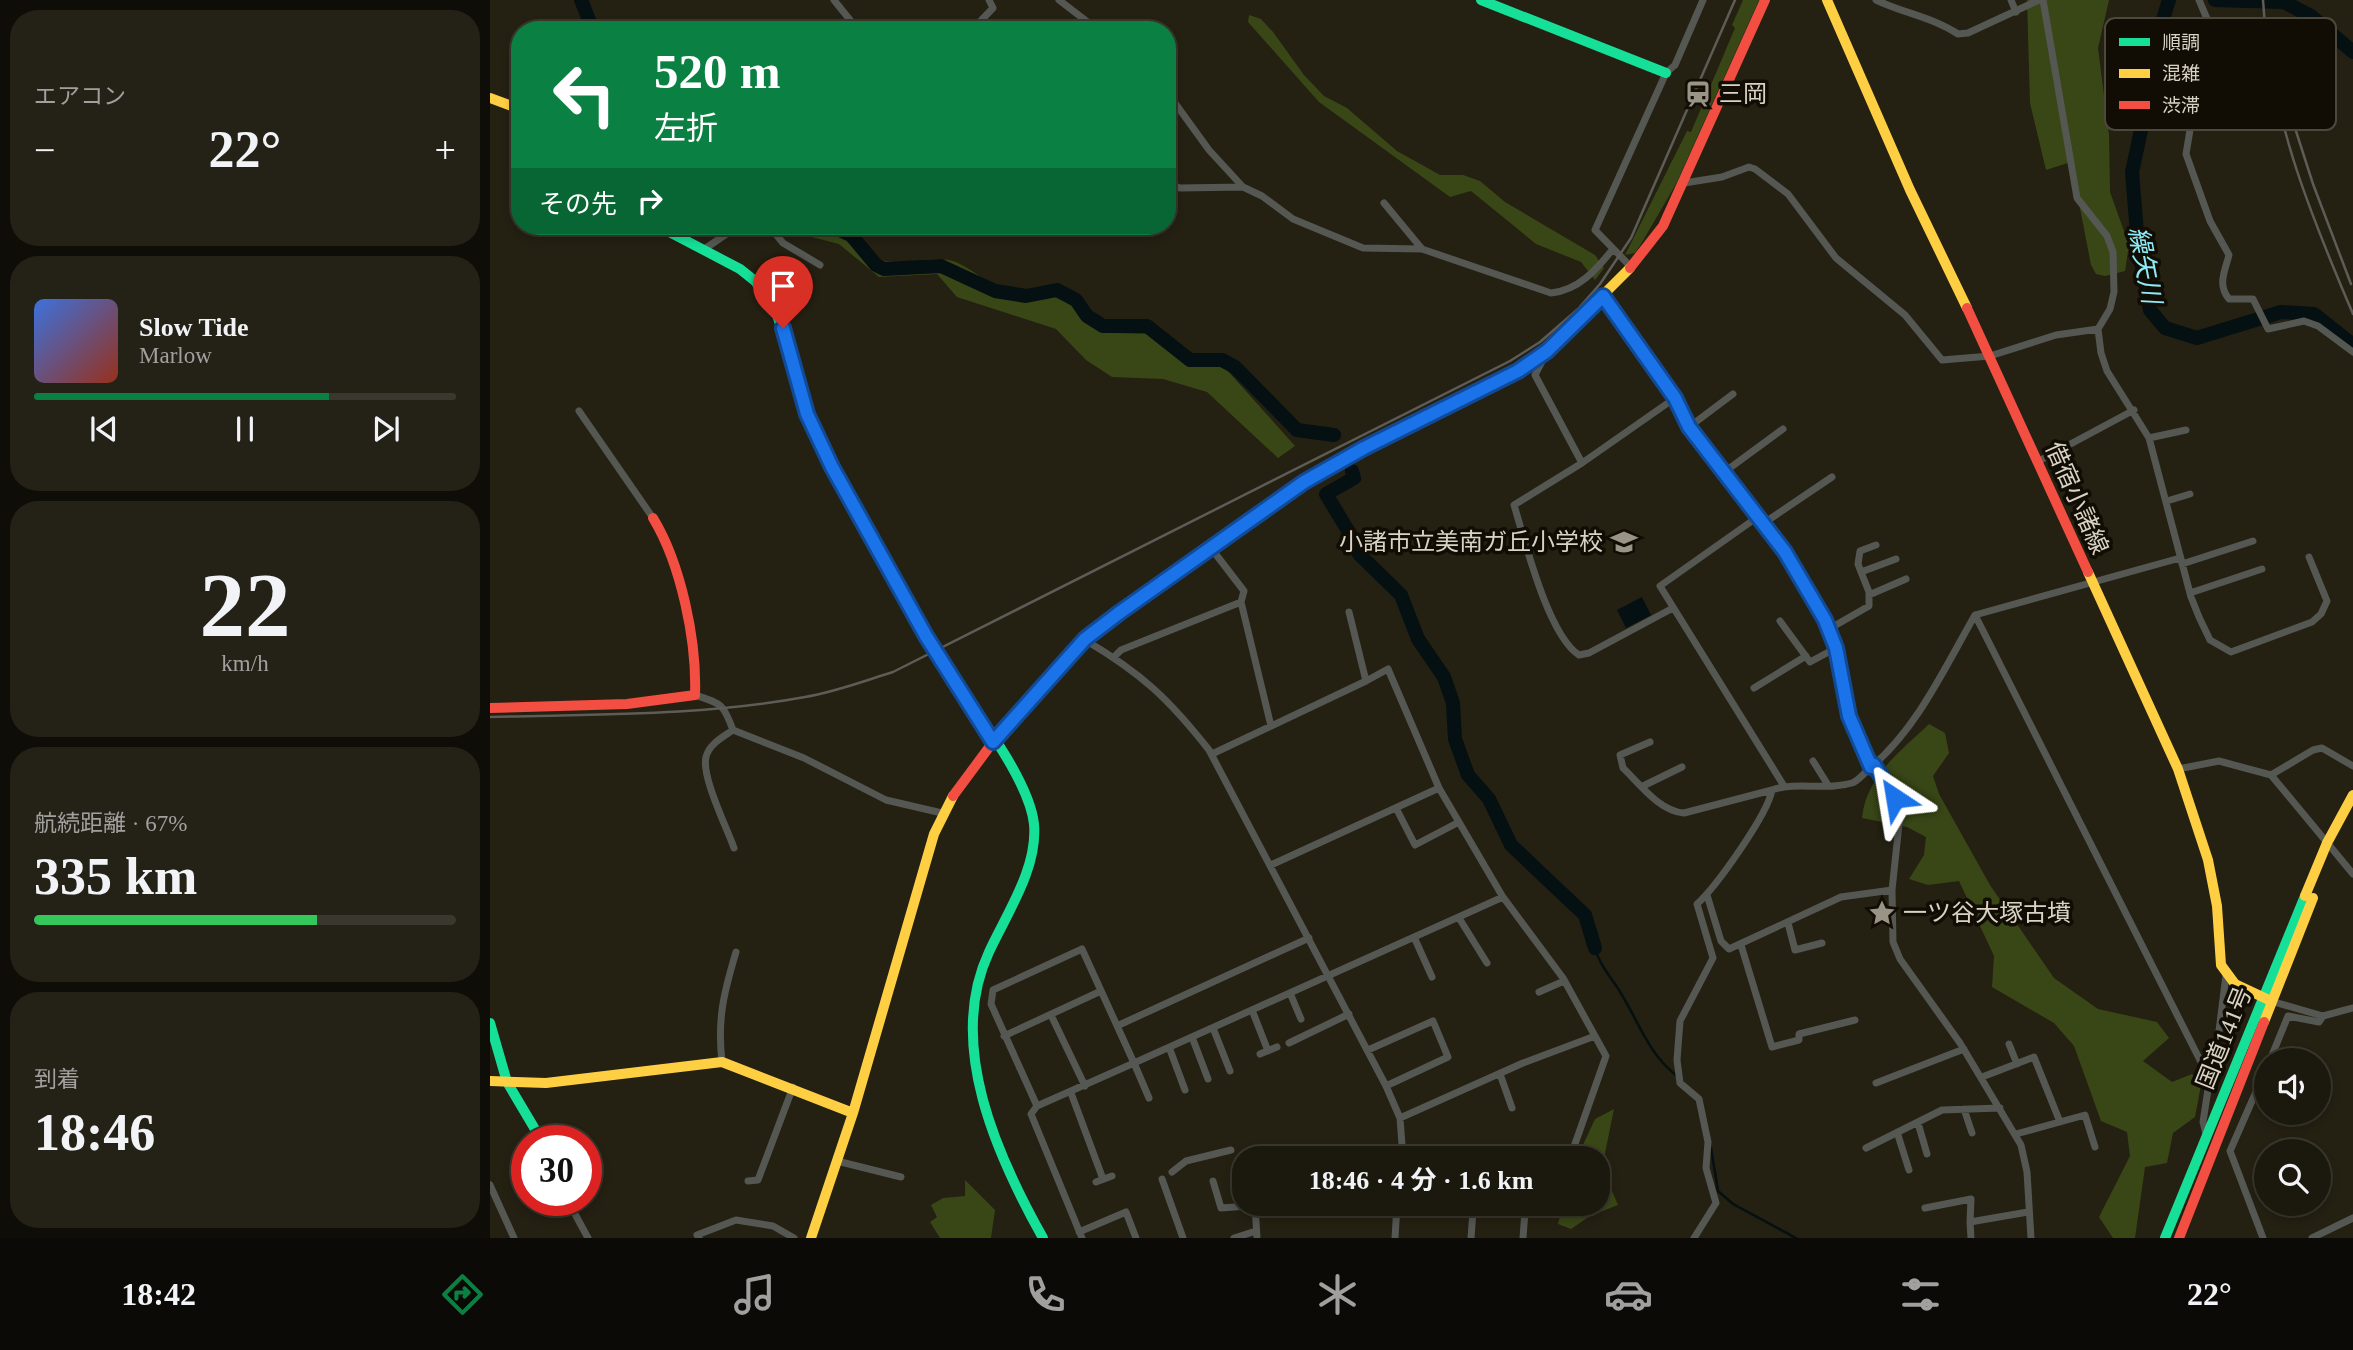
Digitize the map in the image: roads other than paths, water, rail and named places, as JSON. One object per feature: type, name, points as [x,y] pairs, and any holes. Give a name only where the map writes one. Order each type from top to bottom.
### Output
[{"type":"main road","points":[[1481,0],[1666,73]]},
{"type":"main road","points":[[811,1238],[853,1114],[942,813],[959,784],[1085,639],[1304,482],[1364,448],[1518,371],[1547,351],[1631,267],[1663,226],[1765,0]]},
{"type":"main road","name":"借宿小諸線","points":[[1827,0],[1919,209],[1990,356],[2178,769],[2208,860],[2217,906],[2221,965],[2226,975]]},
{"type":"main road","points":[[490,98],[511,106]]},
{"type":"main road","points":[[675,235],[740,269],[755,282],[775,309],[817,437],[926,636],[1031,804],[1034,825],[1032,850],[1019,887],[975,987],[970,1010],[971,1039],[996,1138],[1013,1181],[1043,1238]]},
{"type":"main road","points":[[490,708],[627,704],[695,695],[695,672],[673,557],[653,518]]},
{"type":"main road","name":"国道141号","points":[[2179,1238],[2269,1000],[2322,872],[2323,854],[2353,795]]},
{"type":"main road","points":[[2226,975],[2235,984],[2269,1000]]},
{"type":"main road","name":"国道141号","points":[[2165,1238],[2206,1137],[2269,1000]]},
{"type":"main road","points":[[490,1023],[507,1082],[533,1125]]},
{"type":"main road","points":[[490,1081],[546,1083],[722,1062],[793,1087],[853,1114]]},
{"type":"street","points":[[834,0],[851,21]]},
{"type":"street","points":[[981,21],[993,8],[989,0]]},
{"type":"street","points":[[1059,0],[1086,21]]},
{"type":"street","points":[[1631,267],[1595,230],[1666,73],[1675,65],[1703,0]]},
{"type":"street","points":[[1876,0],[1941,23],[1958,34],[2043,1],[2077,198],[2107,236],[2113,252],[2114,292],[2110,309],[2098,328],[2107,371],[2134,410],[2149,438],[2190,593],[2210,640],[2231,652],[2291,632],[2321,614],[2327,601],[2309,557]]},
{"type":"street","points":[[2011,0],[2016,12]]},
{"type":"street","points":[[2199,0],[2207,18]]},
{"type":"street","points":[[1176,104],[1209,150],[1243,187],[1262,196],[1293,219],[1363,248],[1422,249],[1551,293],[1570,291],[1598,267],[1613,248]]},
{"type":"street","points":[[2190,130],[2186,154],[2210,221],[2229,255],[2221,285],[2224,294],[2229,299],[2253,299],[2268,329],[2304,321],[2318,326],[2353,352]]},
{"type":"street","points":[[1684,183],[1722,177],[1749,167],[1755,169],[1788,194],[1836,258],[1905,315],[1942,360],[1990,356],[2056,335],[2098,328]]},
{"type":"street","points":[[1176,186],[1243,187]]},
{"type":"street","points":[[1384,203],[1422,249]]},
{"type":"street","points":[[703,250],[725,235]]},
{"type":"street","points":[[776,235],[783,243],[820,265]]},
{"type":"street","points":[[1603,296],[1675,398],[1689,427],[1785,552],[1829,629],[1836,648],[1849,716],[1872,766],[1895,798],[1900,815],[1892,890],[1893,942],[1900,959],[1964,1049],[2016,1133],[2025,1157],[2031,1238]]},
{"type":"street","points":[[1547,351],[1535,375],[1582,463]]},
{"type":"street","points":[[1689,427],[1733,394]]},
{"type":"street","points":[[1673,608],[1589,653],[1579,655],[1567,644],[1534,576],[1514,505],[1582,463],[1675,398]]},
{"type":"street","points":[[2037,462],[2134,410]]},
{"type":"street","points":[[579,411],[653,518]]},
{"type":"street","points":[[1723,473],[1783,429]]},
{"type":"street","points":[[2149,438],[2186,430]]},
{"type":"street","points":[[1784,786],[1660,586],[1832,477]]},
{"type":"street","points":[[2167,502],[2190,494]]},
{"type":"street","points":[[1650,742],[1620,755],[1623,768],[1663,806],[1684,813],[1784,786],[1854,782],[1908,731],[1975,615],[2253,541]]},
{"type":"street","points":[[1829,629],[1869,606],[1869,595],[1857,564],[1860,551],[1876,545]]},
{"type":"street","points":[[1211,548],[1244,591],[1241,602],[1271,726]]},
{"type":"street","points":[[1861,572],[1896,559]]},
{"type":"street","points":[[2190,593],[2262,569]]},
{"type":"street","points":[[1869,595],[1906,579]]},
{"type":"street","points":[[1114,657],[1121,650],[1241,602]]},
{"type":"street","points":[[1349,612],[1366,681]]},
{"type":"street","points":[[1975,615],[2165,993],[2205,1070],[2211,1070]]},
{"type":"street","points":[[1780,621],[1810,662],[1836,648]]},
{"type":"street","points":[[1085,639],[1114,657],[1174,705],[1212,754],[1330,974],[1386,1086],[1400,1118],[1402,1146]]},
{"type":"street","points":[[1754,688],[1806,656]]},
{"type":"street","points":[[1212,754],[1388,669],[1439,788],[1504,899],[1564,981],[1606,1056],[1574,1146]]},
{"type":"street","points":[[695,695],[725,707],[733,730],[804,758],[886,800],[942,813]]},
{"type":"street","points":[[733,730],[718,740],[706,757],[707,775],[734,848]]},
{"type":"street","points":[[2271,775],[2313,750],[2322,748],[2353,766]]},
{"type":"street","points":[[1813,761],[1828,785]]},
{"type":"street","points":[[2178,769],[2219,761],[2271,775],[2353,874]]},
{"type":"street","points":[[1643,786],[1682,767]]},
{"type":"street","points":[[1271,865],[1439,788]]},
{"type":"street","points":[[1694,1238],[1716,1203],[1706,1168],[1708,1142],[1699,1099],[1680,1083],[1677,1060],[1680,1021],[1713,958],[1697,904],[1707,895],[1746,839],[1772,790]]},
{"type":"street","points":[[1396,808],[1415,845],[1459,822]]},
{"type":"street","points":[[1707,895],[1721,941],[1729,949],[1841,897],[1892,890]]},
{"type":"street","points":[[1136,1238],[1126,1212],[1080,1235],[1031,1114],[1037,1107],[1330,974],[1504,899]]},
{"type":"street","points":[[1460,918],[1487,963]]},
{"type":"street","points":[[1788,923],[1795,950],[1822,943]]},
{"type":"street","points":[[1414,937],[1432,977]]},
{"type":"street","points":[[1119,1025],[1310,938]]},
{"type":"street","points":[[1741,945],[1772,1047],[1798,1040],[1799,1034],[1855,1020]]},
{"type":"street","points":[[1037,1107],[991,1004],[993,990],[1082,949],[1119,1025],[1149,1098]]},
{"type":"street","points":[[722,1062],[718,1030],[722,999],[736,952]]},
{"type":"street","points":[[2206,1137],[2203,1122],[2211,1070],[2215,1063],[2226,975]]},
{"type":"street","points":[[1539,992],[1564,981]]},
{"type":"street","points":[[1004,1036],[1101,991]]},
{"type":"street","points":[[1290,993],[1301,1019]]},
{"type":"street","points":[[2269,1000],[2323,1016],[2353,1008]]},
{"type":"street","points":[[1252,1010],[1268,1051]]},
{"type":"street","points":[[1051,1014],[1085,1086]]},
{"type":"street","points":[[1289,1043],[1349,1014]]},
{"type":"street","points":[[2275,1048],[2288,1016],[2319,1022],[2323,1016]]},
{"type":"street","points":[[1368,1050],[1433,1021],[1448,1057],[1386,1086]]},
{"type":"street","points":[[1213,1028],[1230,1071]]},
{"type":"street","points":[[1400,1118],[1595,1036]]},
{"type":"street","points":[[1192,1037],[1208,1079]]},
{"type":"street","points":[[2009,1044],[2017,1064]]},
{"type":"street","points":[[1260,1054],[1278,1047]]},
{"type":"street","points":[[1169,1048],[1185,1090]]},
{"type":"street","points":[[1876,1083],[1964,1049]]},
{"type":"street","points":[[1982,1077],[2034,1057],[2060,1122]]},
{"type":"street","points":[[1500,1074],[1512,1108]]},
{"type":"street","points":[[748,1181],[758,1180],[793,1087]]},
{"type":"street","points":[[1071,1093],[1103,1179]]},
{"type":"street","points":[[2254,1097],[2230,1152],[2263,1238]]},
{"type":"street","points":[[1866,1148],[1942,1110],[2000,1108]]},
{"type":"street","points":[[1964,1109],[1972,1133]]},
{"type":"street","points":[[2016,1133],[2085,1115],[2095,1147]]},
{"type":"street","points":[[1918,1123],[1927,1154]]},
{"type":"street","points":[[1897,1132],[1909,1170]]},
{"type":"street","points":[[1172,1172],[1186,1161],[1231,1150]]},
{"type":"street","points":[[837,1161],[901,1177]]},
{"type":"street","points":[[1162,1180],[1183,1238]]},
{"type":"street","points":[[1213,1181],[1221,1208],[1232,1207]]},
{"type":"street","points":[[490,1185],[514,1238]]},
{"type":"street","points":[[1925,1208],[1971,1199],[1971,1238]]},
{"type":"street","points":[[1970,1222],[2028,1212]]},
{"type":"street","points":[[576,1216],[588,1238]]},
{"type":"street","points":[[1234,1238],[1256,1235],[1255,1216]]},
{"type":"street","points":[[1395,1238],[1396,1216]]},
{"type":"street","points":[[1471,1238],[1473,1216]]},
{"type":"street","points":[[1523,1238],[1525,1216]]},
{"type":"street","points":[[2312,1238],[2353,1218]]},
{"type":"street","points":[[699,1238],[697,1235],[736,1220],[773,1226],[794,1238]]},
{"type":"waterway","points":[[581,0],[589,21]]},
{"type":"waterway","name":"繰矢川","points":[[2163,18],[2169,0]]},
{"type":"waterway","points":[[2215,0],[2284,2],[2313,18]]},
{"type":"waterway","points":[[2336,37],[2353,52]]},
{"type":"waterway","name":"繰矢川","points":[[2141,130],[2132,172],[2138,245],[2150,310],[2165,328],[2197,338],[2281,312],[2314,314],[2353,345]]},
{"type":"waterway","points":[[851,235],[876,265],[884,269],[941,266],[995,291],[1026,296],[1057,290],[1076,300],[1087,316],[1103,326],[1147,326],[1190,360],[1222,360],[1235,367],[1297,430],[1334,435]]},
{"type":"waterway","points":[[1352,471],[1354,478],[1326,494],[1356,544],[1359,554],[1401,595],[1418,639],[1444,677],[1453,703],[1455,739],[1468,775],[1489,799],[1511,845],[1585,915],[1595,948]]},
{"type":"waterway","points":[[1595,948],[1602,965],[1658,1058],[1677,1076]]},
{"type":"waterway","points":[[1711,1148],[1718,1191],[1733,1204],[1796,1238]]},
{"type":"railway","points":[[490,717],[727,708],[816,695],[893,672],[1510,361],[1540,342],[1578,309],[1600,284],[1631,238],[1735,0]]},
{"type":"railway","points":[[2263,0],[2265,18]]},
{"type":"railway","points":[[2285,130],[2307,199],[2353,314]]},
{"type":"railway","points":[[2296,130],[2351,284]]},
{"type":"place","name":"三岡","points":[[1698,94]]},
{"type":"place","name":"小諸市立美南ガ丘小学校","points":[[1624,542]]},
{"type":"place","name":"一ツ谷大塚古墳","points":[[1882,913]]}]
